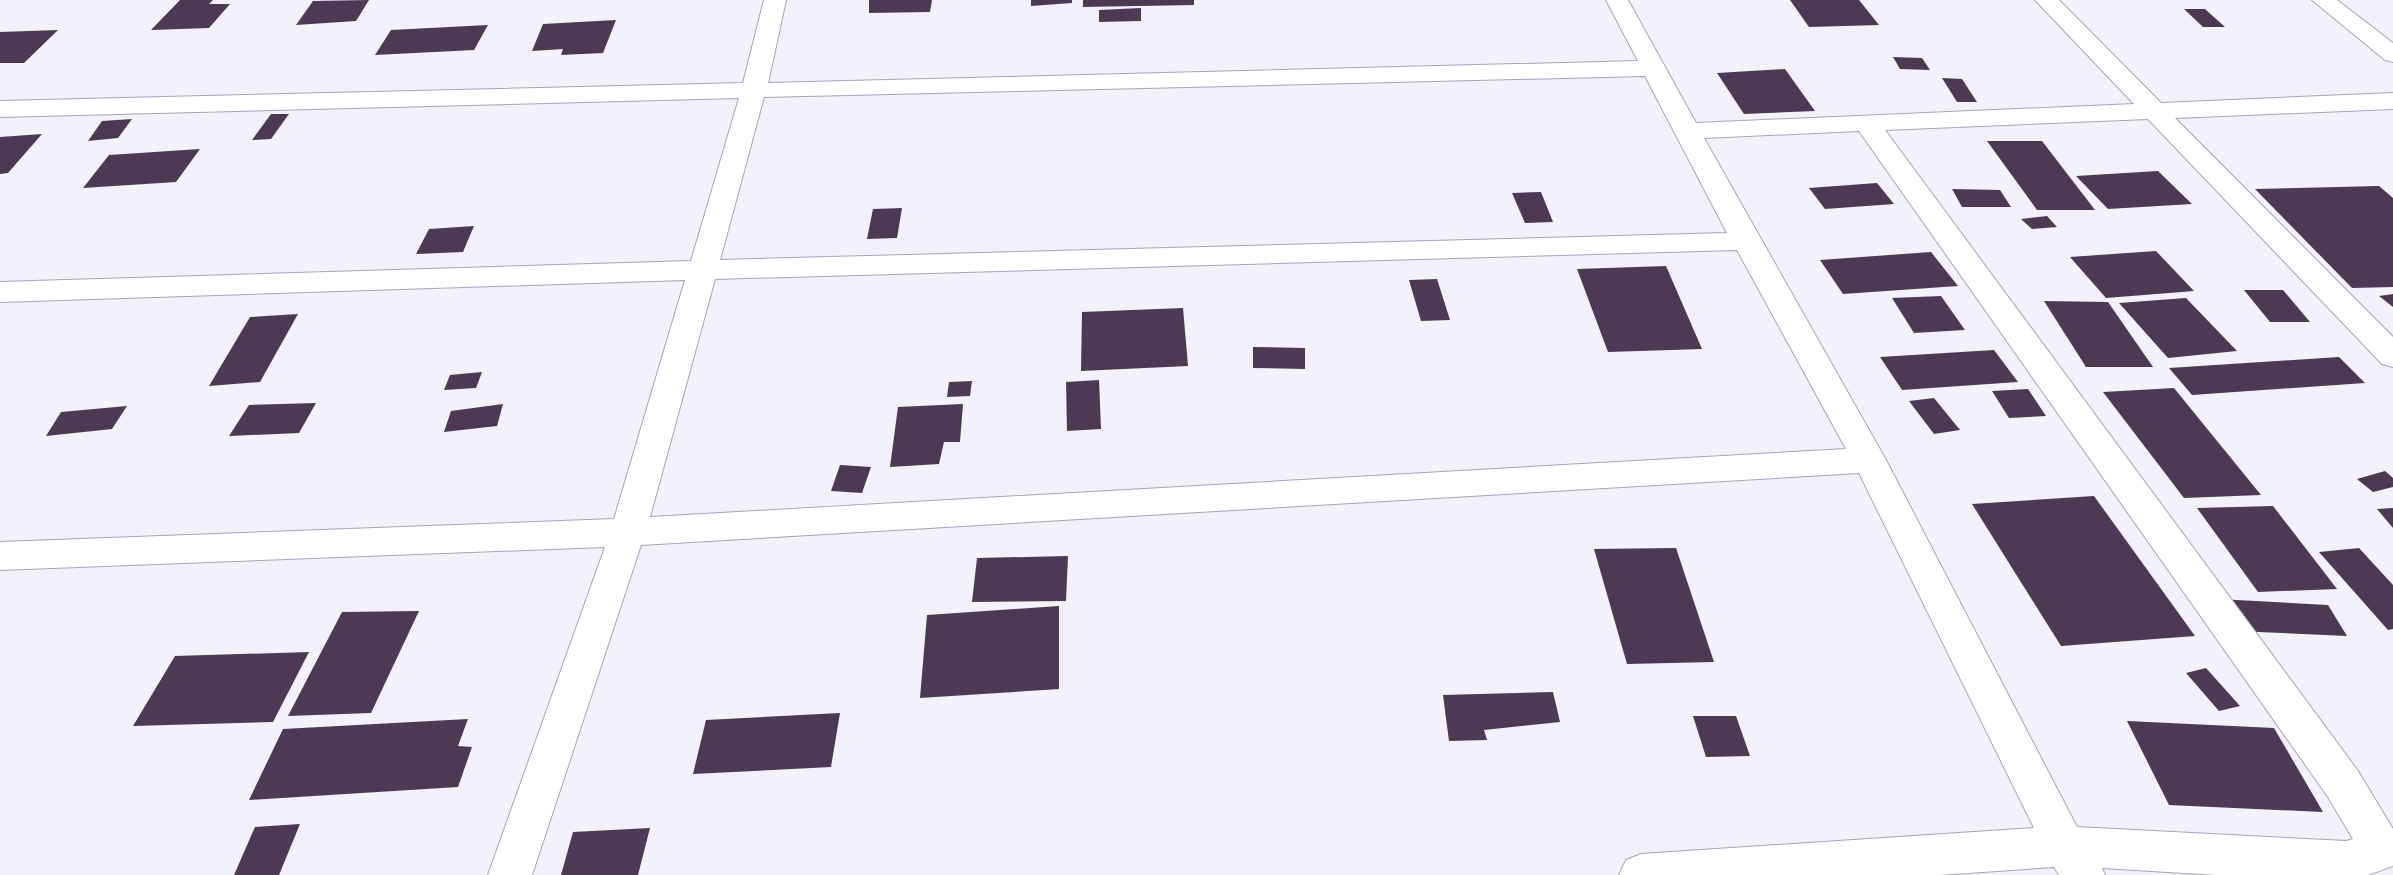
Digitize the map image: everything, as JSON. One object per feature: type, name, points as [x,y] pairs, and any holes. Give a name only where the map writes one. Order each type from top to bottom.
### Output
[{"type":"street","points":[[510,875],[628,532],[754,90],[775,0]]},
{"type":"street","points":[[1617,0],[1656,68],[1686,131],[1746,241],[1869,460],[2074,860]]},
{"type":"street","points":[[2046,0],[2393,356]]},
{"type":"street","points":[[2323,0],[2393,55]]},
{"type":"street","points":[[0,110],[1656,68]]},
{"type":"street","points":[[1686,131],[2393,101]]},
{"type":"street","points":[[1641,875],[2074,860],[2346,862],[2382,850],[2336,774],[1867,124]]},
{"type":"street","points":[[0,292],[1746,241]]},
{"type":"street","points":[[0,556],[628,532],[1869,460]]},
{"type":"building","points":[[180,0],[213,0],[209,4],[230,4],[209,28],[151,30]]},
{"type":"building","points":[[369,0],[356,21],[296,25],[313,1]]},
{"type":"building","points":[[869,0],[932,0],[930,12],[869,13]]},
{"type":"building","points":[[1031,0],[1072,0],[1072,3],[1031,6]]},
{"type":"building","points":[[1083,0],[1194,0],[1194,5],[1083,7]]},
{"type":"building","points":[[1790,0],[1859,0],[1879,25],[1809,27]]},
{"type":"building","points":[[1141,8],[1141,21],[1099,22],[1099,10]]},
{"type":"building","points":[[2184,9],[2205,9],[2225,27],[2203,27]]},
{"type":"building","points":[[616,20],[603,53],[561,55],[563,49],[532,51],[543,24]]},
{"type":"building","points":[[488,25],[474,50],[375,55],[391,30]]},
{"type":"building","points":[[58,30],[24,63],[0,63],[0,32]]},
{"type":"building","points":[[1893,57],[1922,58],[1930,70],[1900,69]]},
{"type":"building","points":[[1785,69],[1815,111],[1744,114],[1717,73]]},
{"type":"building","points":[[1942,78],[1962,79],[1977,102],[1957,102]]},
{"type":"building","points":[[271,114],[289,114],[271,139],[252,140]]},
{"type":"building","points":[[132,119],[118,138],[88,141],[102,121]]},
{"type":"building","points":[[42,134],[8,173],[0,174],[0,137]]},
{"type":"building","points":[[1987,141],[2042,141],[2095,210],[2037,210]]},
{"type":"building","points":[[200,149],[176,182],[83,188],[109,155]]},
{"type":"building","points":[[2158,171],[2192,204],[2108,209],[2076,176]]},
{"type":"building","points":[[1877,183],[1894,204],[1825,209],[1809,188]]},
{"type":"building","points":[[2379,186],[2393,198],[2393,287],[2352,288],[2255,189]]},
{"type":"building","points":[[1952,189],[2000,190],[2011,207],[1962,207]]},
{"type":"building","points":[[1541,192],[1553,222],[1525,223],[1512,193]]},
{"type":"building","points":[[902,208],[897,238],[867,239],[873,209]]},
{"type":"building","points":[[2047,216],[2057,227],[2032,229],[2021,219]]},
{"type":"building","points":[[474,226],[463,252],[416,254],[429,229]]},
{"type":"building","points":[[2156,251],[2194,291],[2106,298],[2070,257]]},
{"type":"building","points":[[1931,252],[1958,286],[1843,294],[1820,260]]},
{"type":"building","points":[[1666,266],[1702,349],[1608,352],[1577,269]]},
{"type":"building","points":[[1437,279],[1450,320],[1421,321],[1409,280]]},
{"type":"building","points":[[2244,290],[2283,290],[2310,322],[2270,322]]},
{"type":"building","points":[[2393,294],[2393,307],[2379,296]]},
{"type":"building","points":[[1941,296],[1965,330],[1914,333],[1892,298]]},
{"type":"building","points":[[2186,298],[2237,351],[2168,358],[2119,303]]},
{"type":"building","points":[[2044,301],[2108,302],[2153,367],[2086,367]]},
{"type":"building","points":[[1183,308],[1188,366],[1081,371],[1082,312]]},
{"type":"building","points":[[298,314],[260,382],[209,386],[250,317]]},
{"type":"building","points":[[1253,347],[1305,348],[1305,369],[1253,368]]},
{"type":"building","points":[[1994,350],[2018,382],[1902,390],[1880,357]]},
{"type":"building","points":[[2339,357],[2365,383],[2192,395],[2169,368]]},
{"type":"building","points":[[482,372],[476,388],[444,390],[450,375]]},
{"type":"building","points":[[1099,380],[1101,429],[1067,431],[1066,382]]},
{"type":"building","points":[[972,381],[970,396],[947,397],[949,382]]},
{"type":"building","points":[[2174,388],[2261,495],[2184,498],[2103,392]]},
{"type":"building","points":[[2028,389],[2046,416],[2009,418],[1992,391]]},
{"type":"building","points":[[1934,398],[1960,430],[1934,434],[1909,401]]},
{"type":"building","points":[[316,403],[299,433],[229,436],[249,405]]},
{"type":"building","points":[[503,404],[497,426],[444,432],[451,411]]},
{"type":"building","points":[[963,404],[960,442],[944,442],[939,464],[890,467],[898,407]]},
{"type":"building","points":[[127,406],[112,429],[46,436],[61,412]]},
{"type":"building","points":[[840,465],[871,467],[862,493],[831,491]]},
{"type":"building","points":[[2385,471],[2393,478],[2393,487],[2373,492],[2357,479]]},
{"type":"building","points":[[2094,496],[2195,636],[2061,646],[1972,504]]},
{"type":"building","points":[[2273,506],[2337,589],[2258,592],[2197,508]]},
{"type":"building","points":[[2393,508],[2393,528],[2377,509]]},
{"type":"building","points":[[1676,548],[1714,662],[1627,664],[1594,549]]},
{"type":"building","points":[[2359,548],[2393,585],[2393,629],[2388,630],[2319,552]]},
{"type":"building","points":[[1068,556],[1066,601],[972,602],[977,558]]},
{"type":"building","points":[[2218,599],[2328,605],[2347,636],[2235,631]]},
{"type":"building","points":[[1059,606],[1059,689],[920,698],[927,615]]},
{"type":"building","points":[[419,611],[371,713],[288,716],[342,612]]},
{"type":"building","points":[[309,652],[273,722],[133,726],[175,656]]},
{"type":"building","points":[[2206,668],[2240,706],[2219,711],[2186,673]]},
{"type":"building","points":[[1553,692],[1560,722],[1484,730],[1487,740],[1449,741],[1443,695]]},
{"type":"building","points":[[840,713],[831,767],[693,774],[706,720]]},
{"type":"building","points":[[1693,716],[1736,716],[1750,756],[1706,757]]},
{"type":"building","points":[[468,719],[458,746],[472,747],[458,787],[249,800],[283,729]]},
{"type":"building","points":[[2127,721],[2274,728],[2323,812],[2169,805]]},
{"type":"building","points":[[300,824],[279,875],[234,875],[255,827]]},
{"type":"building","points":[[650,828],[638,875],[561,875],[573,832]]}]
